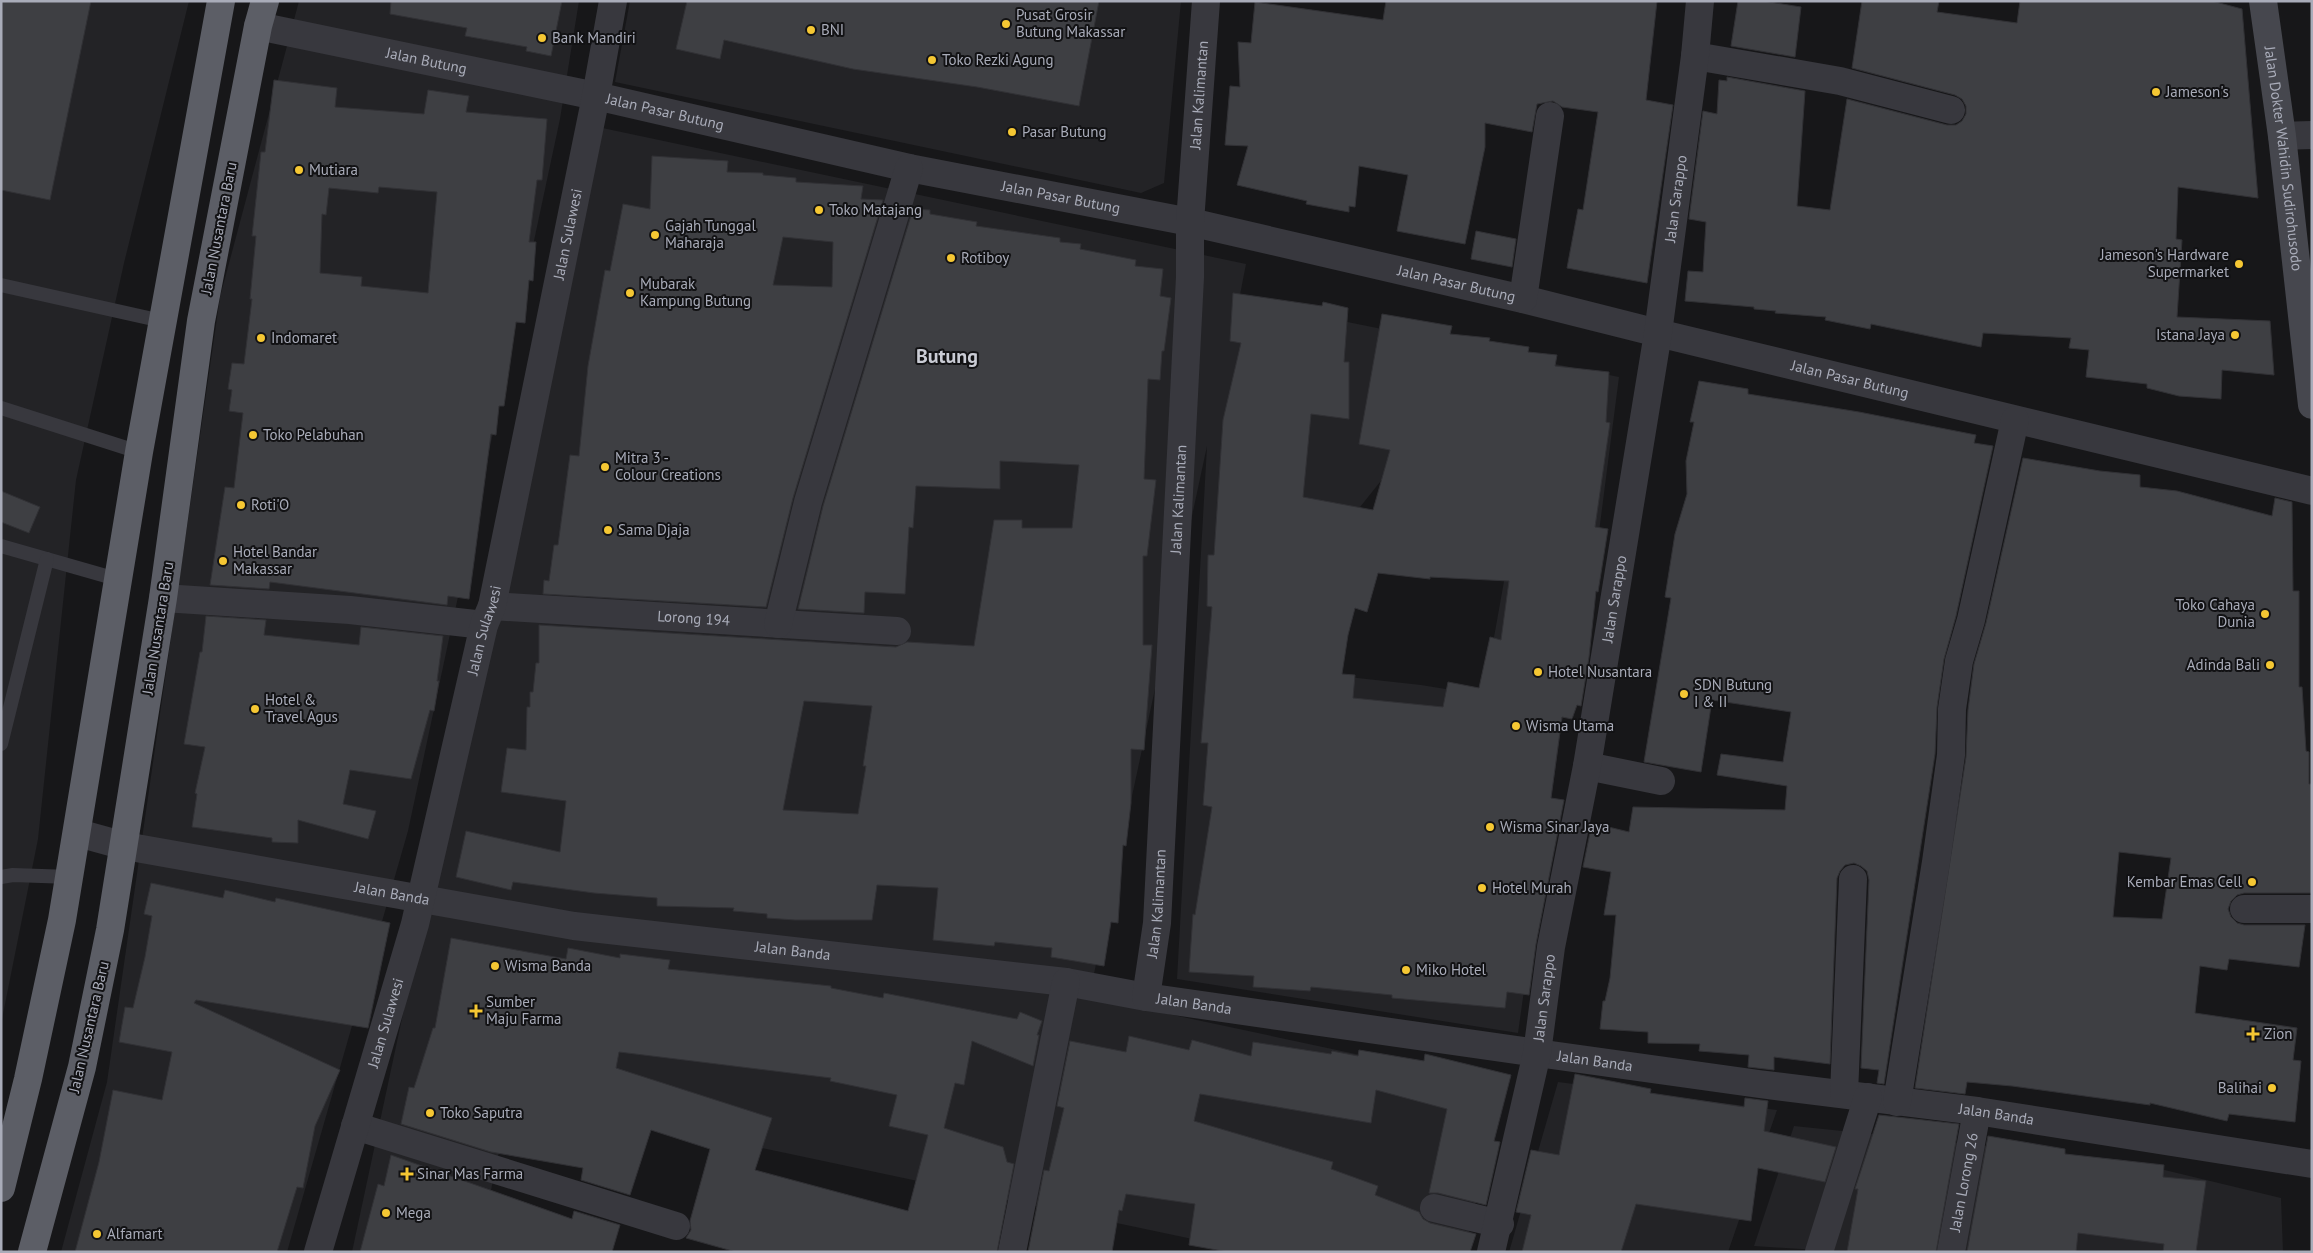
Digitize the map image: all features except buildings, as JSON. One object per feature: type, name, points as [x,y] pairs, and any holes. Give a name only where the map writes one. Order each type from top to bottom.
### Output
[{"type":"highway","points":[[1,1188],[28,1079],[70,877],[120,580],[139,452],[221,1]]},
{"type":"highway","name":"Jalan Nusantara Baru","points":[[32,1252],[82,1067],[110,930],[125,846],[163,598],[202,321],[262,14]]},
{"type":"main road","name":"Jalan Dokter Wahidin Sudirohusodo","points":[[2263,1],[2282,136],[2312,405]]},
{"type":"street","name":"Jalan Sulawesi","points":[[318,1252],[412,933],[488,616],[596,96],[613,1]]},
{"type":"street","name":"Jalan Kalimantan","points":[[1146,997],[1158,913],[1190,277],[1190,222],[1206,1]]},
{"type":"street","name":"Jalan Sarappo","points":[[1491,1252],[1500,1224],[1537,1053],[1551,947],[1587,766],[1658,333],[1700,1]]},
{"type":"street","name":"Jalan Butung","points":[[262,14],[596,96]]},
{"type":"street","points":[[1694,56],[1840,81],[1951,110]]},
{"type":"street","name":"Jalan Pasar Butung","points":[[596,96],[909,168],[1190,222],[1523,299],[2312,491]]},
{"type":"street","points":[[1523,299],[1550,116]]},
{"type":"street","points":[[2282,136],[2312,135]]},
{"type":"street","points":[[778,624],[808,502],[909,168]]},
{"type":"street","points":[[1897,1102],[1936,862],[1951,755],[1952,709],[1959,661],[1971,620],[2015,420]]},
{"type":"street","name":"Lorong 194","points":[[163,598],[350,610],[778,624],[897,631]]},
{"type":"street","points":[[1587,766],[1661,781]]},
{"type":"street","name":"Jalan Banda","points":[[78,833],[125,846],[574,926],[1066,982],[1146,997],[1537,1053],[1897,1102],[1977,1111],[2312,1164]]},
{"type":"street","points":[[1820,1252],[1856,1096],[1853,879]]},
{"type":"street","points":[[2244,909],[2312,909]]},
{"type":"street","points":[[1012,1252],[1066,982]]},
{"type":"street","name":"Jalan Lorong 26","points":[[1950,1252],[1977,1111]]},
{"type":"street","points":[[355,1126],[676,1226]]},
{"type":"street","points":[[1434,1208],[1500,1224]]},
{"type":"lane","points":[[1,285],[162,321]]},
{"type":"lane","points":[[1,408],[139,452]]},
{"type":"lane","points":[[1,546],[120,580]]},
{"type":"lane","points":[[1,744],[48,559]]},
{"type":"lane","points":[[1,877],[13,875],[70,877]]},
{"type":"shaded area","points":[[1,1],[189,1],[124,263],[76,480],[38,839],[1,1024]]},
{"type":"shaded area","points":[[299,1],[579,1],[560,119],[408,831],[287,1252],[61,1252],[107,1082],[220,297]]},
{"type":"shaded area","name":"Pasar Butung","points":[[630,1],[1181,1],[1164,183],[1141,193],[615,82]]},
{"type":"shaded area","points":[[593,126],[1246,264],[1239,300],[1619,377],[1582,664],[1491,654],[1518,503],[1400,457],[1293,591],[1285,670],[1421,685],[1564,708],[1518,1033],[1177,979],[1207,446],[1089,997],[1501,1085],[1465,1252],[1254,1252],[511,1095],[478,1252],[352,1252]]},
{"type":"shaded area","points":[[1558,1082],[1777,1110],[1728,1252],[1509,1252]]},
{"type":"shaded area","points":[[1794,1126],[2123,1160],[2281,1198],[2283,1252],[1847,1252],[1754,1246]]},
{"type":"place","name":"Pusat Grosir Butung Makassar","points":[[1006,24]]},
{"type":"place","name":"BNI","points":[[811,30]]},
{"type":"place","name":"Bank Mandiri","points":[[542,38]]},
{"type":"place","name":"Toko Rezki Agung","points":[[932,60]]},
{"type":"place","name":"Jameson's","points":[[2156,92]]},
{"type":"place","name":"Pasar Butung","points":[[1012,132]]},
{"type":"place","name":"Mutiara","points":[[299,170]]},
{"type":"place","name":"Toko Matajang","points":[[819,210]]},
{"type":"place","name":"Gajah Tunggal Maharaja","points":[[655,235]]},
{"type":"place","name":"Rotiboy","points":[[951,258]]},
{"type":"place","name":"Jameson's Hardware Supermarket","points":[[2239,264]]},
{"type":"place","name":"Mubarak Kampung Butung","points":[[630,293]]},
{"type":"place","name":"Istana Jaya","points":[[2235,335]]},
{"type":"place","name":"Indomaret","points":[[261,338]]},
{"type":"place","name":"Toko Pelabuhan","points":[[253,435]]},
{"type":"place","name":"Mitra 3 - Colour Creations","points":[[605,467]]},
{"type":"place","name":"Roti'O","points":[[241,505]]},
{"type":"place","name":"Sama Djaja","points":[[608,530]]},
{"type":"place","name":"Hotel Bandar Makassar","points":[[223,561]]},
{"type":"place","name":"Toko Cahaya Dunia","points":[[2265,614]]},
{"type":"place","name":"Adinda Bali","points":[[2270,665]]},
{"type":"place","name":"Hotel Nusantara","points":[[1538,672]]},
{"type":"place","name":"SDN Butung I & II","points":[[1684,694]]},
{"type":"place","name":"Hotel & Travel Agus","points":[[255,709]]},
{"type":"place","name":"Wisma Utama","points":[[1516,726]]},
{"type":"place","name":"Wisma Sinar Jaya","points":[[1490,827]]},
{"type":"place","name":"Kembar Emas Cell","points":[[2252,882]]},
{"type":"place","name":"Hotel Murah","points":[[1482,888]]},
{"type":"place","name":"Wisma Banda","points":[[495,966]]},
{"type":"place","name":"Miko Hotel","points":[[1406,970]]},
{"type":"place","name":"Sumber Maju Farma","points":[[476,1011]]},
{"type":"place","name":"Zion","points":[[2253,1034]]},
{"type":"place","name":"Balihai","points":[[2272,1088]]},
{"type":"place","name":"Toko Saputra","points":[[430,1113]]},
{"type":"place","name":"Sinar Mas Farma","points":[[407,1174]]},
{"type":"place","name":"Mega","points":[[386,1213]]},
{"type":"place","name":"Alfamart","points":[[97,1234]]},
{"type":"district","name":"Butung","points":[[947,356]]}]
